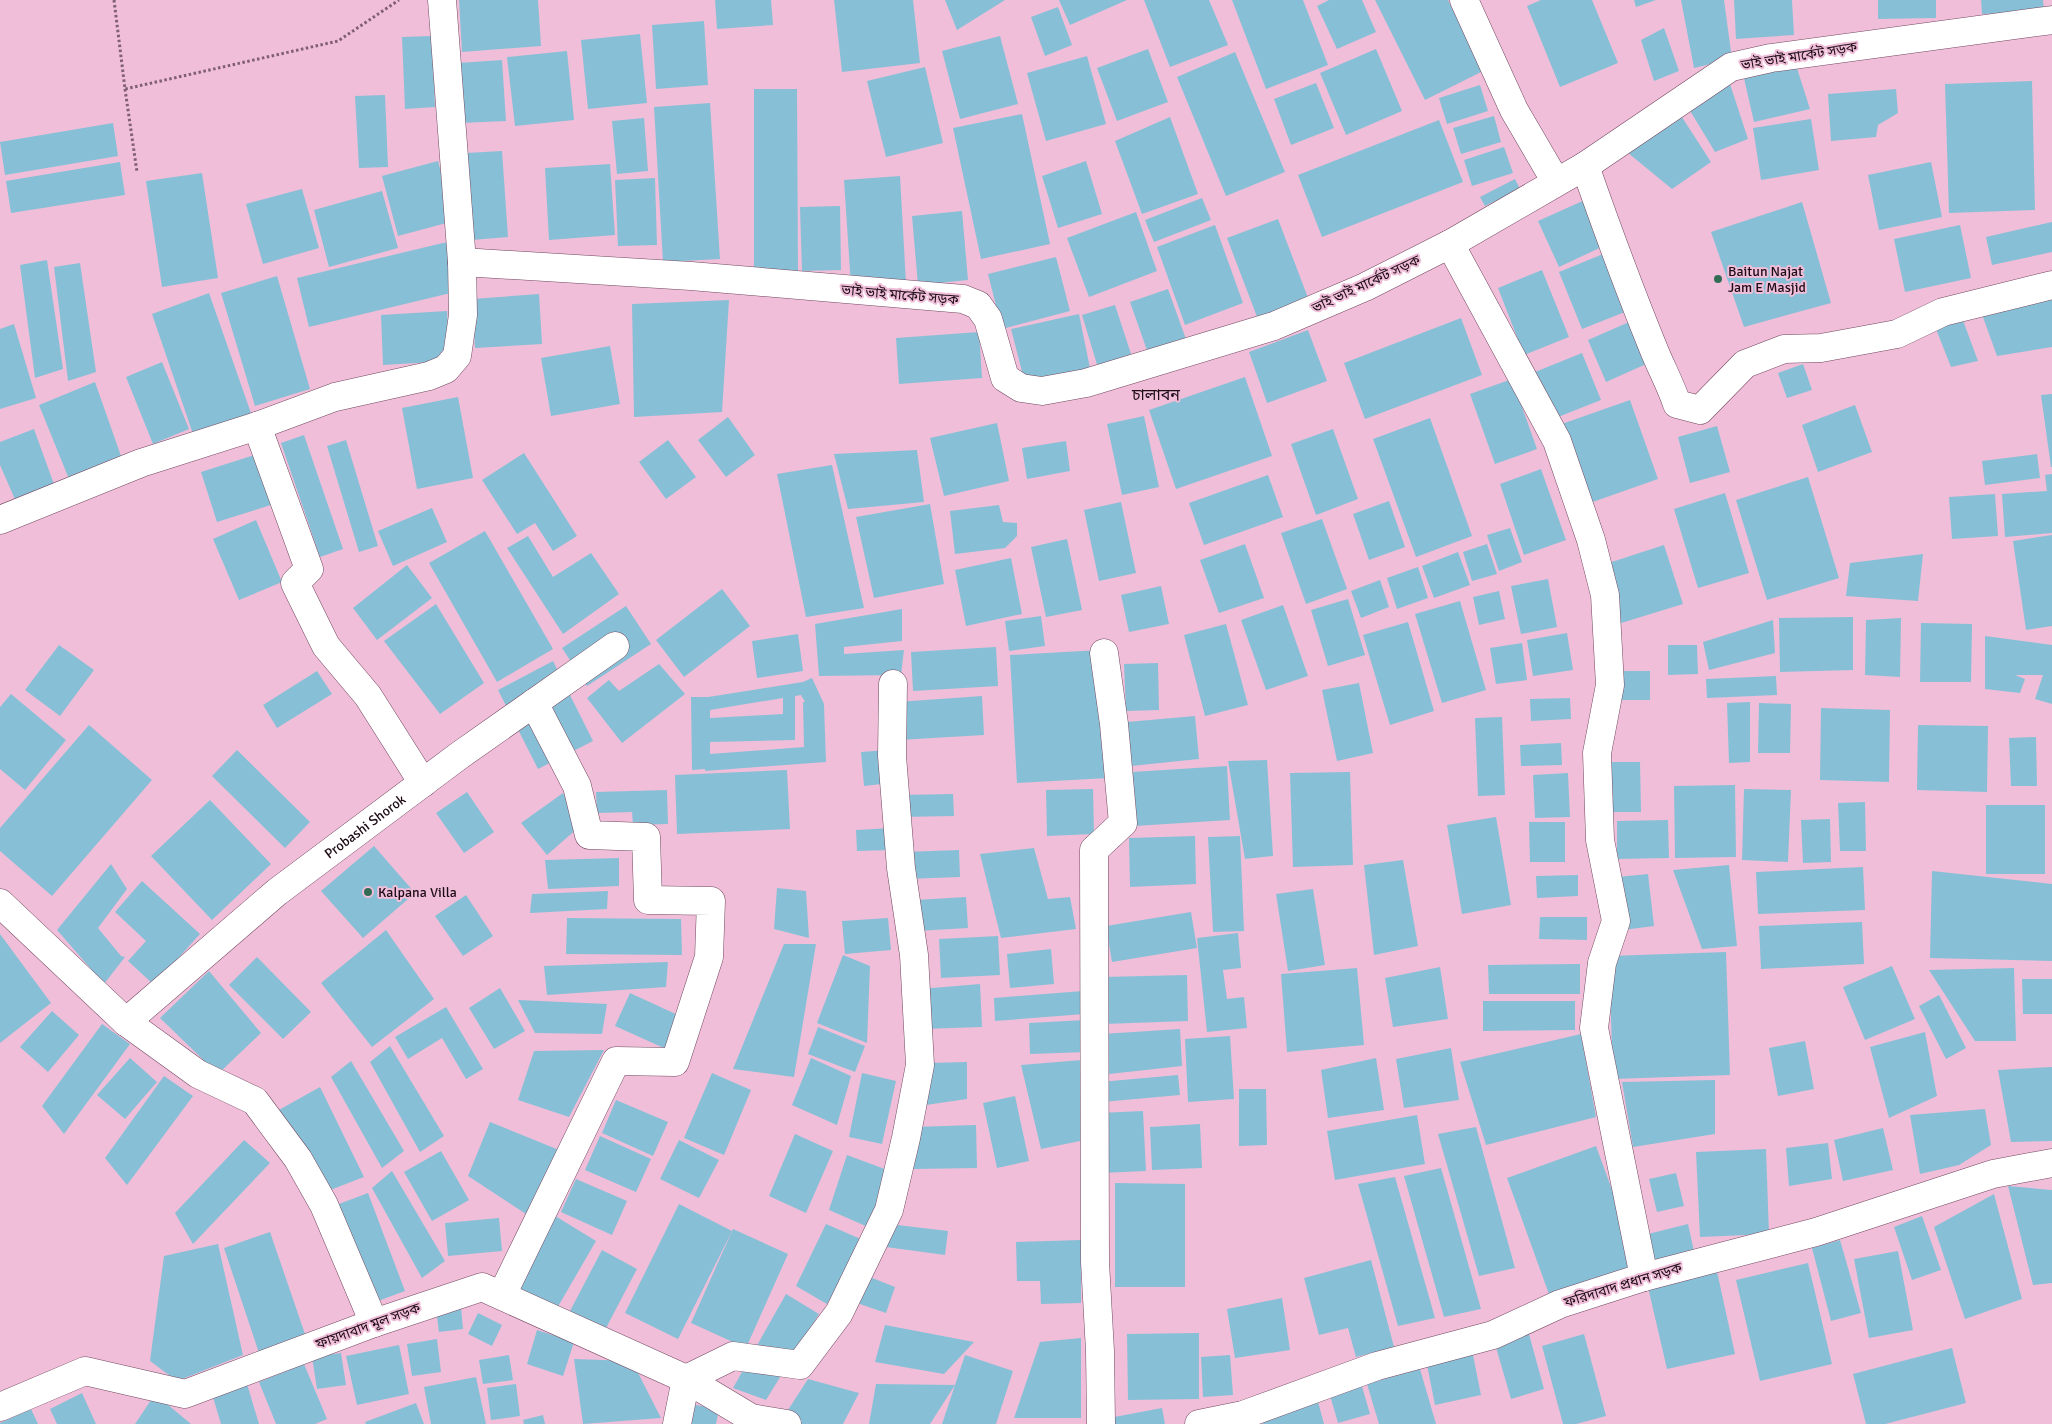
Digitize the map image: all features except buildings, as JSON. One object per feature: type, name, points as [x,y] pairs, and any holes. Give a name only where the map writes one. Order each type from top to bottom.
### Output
[{"type":"street","points":[[0,520],[141,464],[257,426],[335,397],[429,376],[446,369],[457,356],[462,323],[462,262],[442,0]]},
{"type":"street","points":[[1464,0],[1514,110],[1556,182]]},
{"type":"street","name":"ভাই ভাই মার্কেট সড়ক","points":[[462,262],[691,276],[963,298],[978,305],[988,319],[1005,378],[1021,388],[1042,391],[1086,383],[1274,326],[1365,287],[1450,244],[1585,166],[1731,67],[1771,58],[2052,20]]},
{"type":"street","points":[[1585,166],[1609,236],[1652,347],[1668,377],[1677,404],[1700,410],[1745,364],[1784,349],[1821,348],[1897,334],[1943,312],[2052,284]]},
{"type":"street","points":[[1450,244],[1557,441],[1591,540],[1605,595],[1610,686],[1597,753],[1600,840],[1616,921],[1602,963],[1594,1028],[1644,1277]]},
{"type":"street","points":[[257,426],[309,568],[295,583],[326,646],[368,696],[424,783]]},
{"type":"street","name":"Probashi Shorok","points":[[126,1022],[277,892],[424,783],[615,646]]},
{"type":"street","points":[[1101,1424],[1100,1351],[1094,1243],[1094,850],[1123,823],[1114,724],[1104,653]]},
{"type":"street","points":[[677,1424],[686,1379],[733,1356],[800,1365],[839,1313],[889,1210],[906,1138],[920,1065],[914,955],[901,868],[893,765],[893,684]]},
{"type":"street","points":[[502,1295],[616,1061],[675,1062],[709,957],[711,901],[648,900],[646,837],[589,835],[577,786],[534,703]]},
{"type":"street","points":[[0,903],[126,1022],[198,1074],[255,1101],[298,1159],[324,1205],[374,1323]]},
{"type":"street","name":"ফরিদাবাদ প্রধান সড়ক","points":[[1199,1424],[1243,1415],[1377,1366],[1494,1334],[1560,1304],[1644,1277],[1816,1232],[1993,1174],[2052,1163]]},
{"type":"street","name":"ফায়দাবাদ মূল সড়ক","points":[[0,1407],[85,1370],[184,1394],[374,1323],[482,1287],[686,1379],[751,1418],[787,1424]]},
{"type":"path","points":[[114,0],[137,172]]},
{"type":"path","points":[[125,89],[338,42],[399,0]]},
{"type":"place","name":"Baitun Najat Jam E Masjid","points":[[1718,279]]},
{"type":"place","name":"Kalpana Villa","points":[[368,892]]},
{"type":"district","name":"চালাবন","points":[[1156,395]]}]
